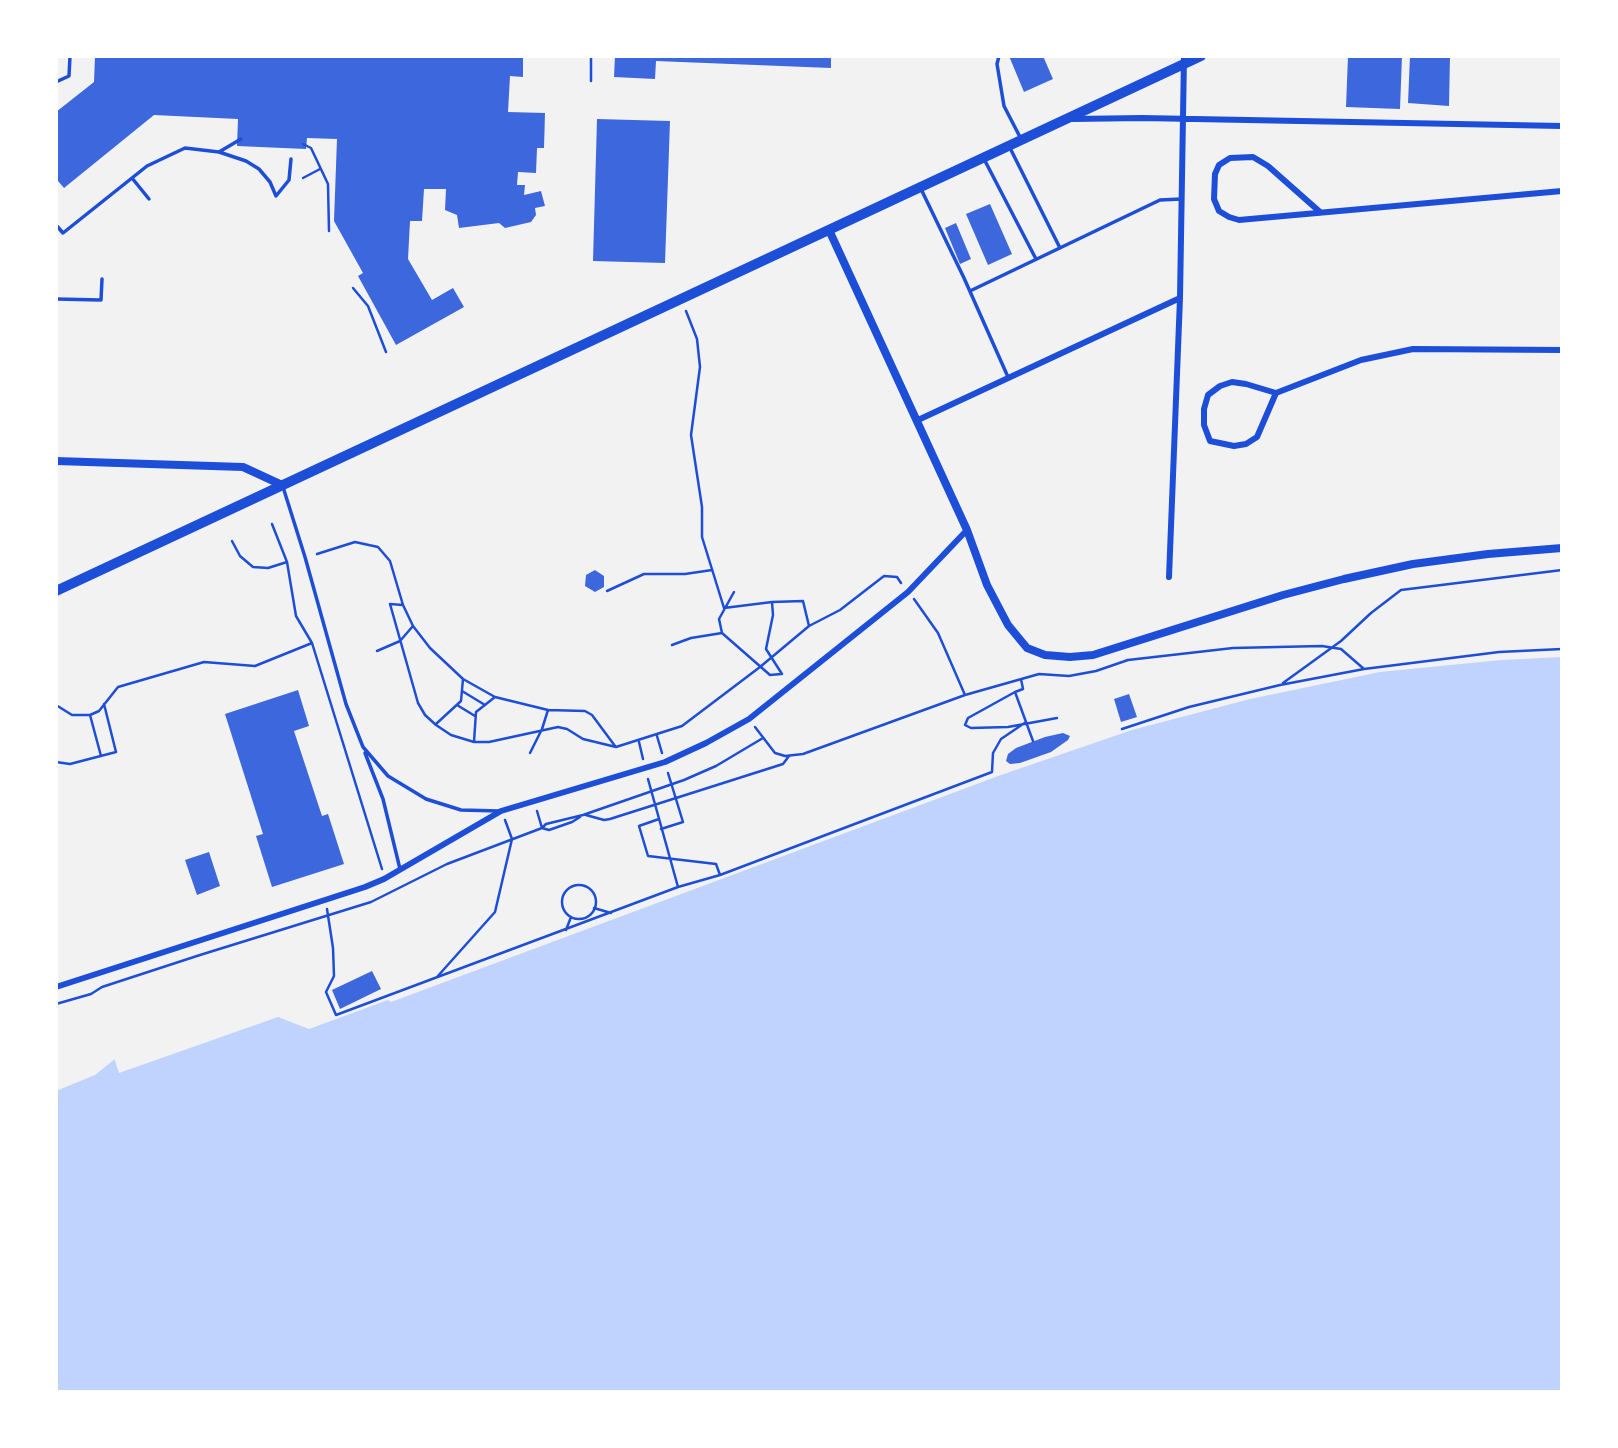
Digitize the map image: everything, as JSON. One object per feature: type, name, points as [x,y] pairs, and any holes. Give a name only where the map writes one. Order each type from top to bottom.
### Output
[{"type":"main road","points":[[56,591],[1068,119],[1184,60],[1201,56]]},
{"type":"street","points":[[1169,577],[1180,298],[1184,60]]},
{"type":"street","points":[[1068,119],[1562,126]]},
{"type":"street","points":[[1320,212],[1276,173],[1253,157],[1230,158],[1219,165],[1215,174],[1214,199],[1219,211],[1239,220],[1562,191]]},
{"type":"street","points":[[829,230],[967,530],[987,585],[1008,625],[1027,648],[1045,655],[1070,657],[1093,654],[1283,595],[1379,571],[1488,554],[1562,548]]},
{"type":"street","points":[[918,420],[1180,298]]},
{"type":"street","points":[[1276,394],[1257,437],[1246,444],[1234,446],[1210,441],[1204,425],[1204,409],[1209,395],[1220,386],[1232,382],[1276,394],[1361,360],[1413,349],[1562,350]]},
{"type":"street","points":[[56,461],[243,467],[282,485]]},
{"type":"street","points":[[56,986],[384,879],[501,811],[645,768],[706,743],[734,728],[797,682],[908,592],[967,530]]},
{"type":"lane","points":[[56,82],[69,76],[70,56]]},
{"type":"lane","points":[[999,56],[997,64],[1004,106],[1021,141]]},
{"type":"lane","points":[[219,152],[241,139]]},
{"type":"lane","points":[[1009,146],[1060,248]]},
{"type":"lane","points":[[56,225],[62,233],[147,166],[185,148],[219,152],[246,161],[259,169],[270,182],[276,196],[289,180],[290,159]]},
{"type":"lane","points":[[984,158],[1036,260]]},
{"type":"lane","points":[[132,178],[149,199]]},
{"type":"lane","points":[[920,187],[1008,377]]},
{"type":"lane","points":[[970,291],[1160,200],[1181,199]]},
{"type":"lane","points":[[56,299],[101,300],[102,279]]},
{"type":"lane","points":[[282,485],[346,704],[383,799],[400,870]]},
{"type":"lane","points":[[363,747],[388,776],[426,799],[461,810],[501,811]]},
{"type":"path","points":[[591,56],[591,81]]},
{"type":"path","points":[[303,144],[311,148],[328,184],[329,231]]},
{"type":"path","points":[[303,178],[320,169]]},
{"type":"path","points":[[353,288],[368,306],[386,352]]},
{"type":"path","points":[[682,298],[699,352],[700,367],[691,435],[702,506],[702,537],[724,608]]},
{"type":"path","points":[[272,524],[287,562],[296,616],[312,643],[384,879],[386,895]]},
{"type":"path","points":[[232,541],[240,556],[253,567],[268,568],[287,562]]},
{"type":"path","points":[[317,554],[360,542],[378,547],[390,561],[403,605],[414,626],[430,648],[463,679],[495,697],[548,710],[577,709],[592,715],[616,747]]},
{"type":"path","points":[[1280,685],[1401,590],[1562,569]]},
{"type":"path","points":[[607,591],[644,574],[685,574],[712,570]]},
{"type":"path","points":[[403,605],[390,604],[418,703],[425,715],[436,725],[451,735],[474,742],[489,742],[558,727],[583,739],[616,747],[682,726],[760,667],[808,625],[840,610],[884,576],[897,578],[938,633],[965,695]]},
{"type":"path","points":[[734,592],[719,619],[722,632],[770,675],[782,674]]},
{"type":"path","points":[[724,608],[803,601],[808,625]]},
{"type":"path","points":[[772,602],[773,615],[766,649],[782,674],[797,682]]},
{"type":"path","points":[[377,651],[400,641],[414,626]]},
{"type":"path","points":[[672,645],[722,632]]},
{"type":"path","points":[[56,705],[72,715],[90,715],[99,711],[118,687],[204,662],[255,666],[312,643]]},
{"type":"path","points":[[56,1004],[92,994],[102,987],[200,954],[371,902],[447,864],[542,828],[549,830],[583,815],[671,785],[716,766],[763,738],[775,753],[789,756],[803,754],[965,695],[1039,674],[1069,676],[1096,671],[1128,660],[1170,654],[1233,648],[1331,647],[1341,649],[1364,668]]},
{"type":"path","points":[[1122,730],[1189,707],[1364,668],[1499,652],[1562,649]]},
{"type":"path","points":[[436,725],[461,701],[463,679]]},
{"type":"path","points":[[1021,679],[1023,689],[968,718],[965,725],[971,728],[1008,727],[1057,718]]},
{"type":"path","points":[[462,691],[485,705]]},
{"type":"path","points":[[1015,692],[1032,741]]},
{"type":"path","points":[[474,742],[476,712],[495,697]]},
{"type":"path","points":[[56,762],[70,764],[116,752],[104,704]]},
{"type":"path","points":[[457,705],[476,716]]},
{"type":"path","points":[[530,753],[548,710]]},
{"type":"path","points":[[90,715],[101,756]]},
{"type":"path","points":[[325,900],[333,948],[334,976],[326,992],[337,1015],[992,772],[993,753],[1001,739],[1026,722]]},
{"type":"path","points":[[639,741],[678,887]]},
{"type":"path","points":[[583,815],[604,820],[783,764],[789,756]]},
{"type":"path","points":[[662,829],[682,822],[671,785]]},
{"type":"path","points":[[534,801],[542,828]]},
{"type":"path","points":[[435,979],[495,912],[512,839],[501,811]]},
{"type":"path","points":[[659,819],[639,826],[648,856],[716,864],[720,875]]},
{"type":"path","points":[[584,886],[595,897],[594,908],[582,918],[571,917],[563,909],[562,898],[568,888],[584,886]]},
{"type":"path","points":[[594,908],[611,914]]},
{"type":"path","points":[[565,932],[571,917]]},
{"type":"water","points":[[1562,657],[1562,1392],[56,1392],[56,1077],[113,1055],[119,1073],[278,1017],[309,1029],[388,1000],[391,1002],[1001,775],[1132,730],[1250,699],[1380,672]]},
{"type":"pier","points":[[113,1055],[115,1059],[95,1075],[56,1091],[56,1074]]},
{"type":"building","points":[[95,56],[523,56],[523,77],[510,76],[508,112],[545,113],[544,148],[537,148],[536,173],[518,172],[517,185],[525,185],[524,195],[541,191],[545,206],[535,208],[536,215],[531,222],[505,228],[499,223],[459,228],[457,215],[445,210],[446,189],[424,189],[422,221],[410,221],[408,259],[432,300],[453,288],[464,307],[396,345],[358,276],[363,273],[334,221],[337,139],[307,138],[306,149],[237,146],[238,119],[154,115],[64,188],[56,182],[56,112],[94,82]]},
{"type":"building","points":[[615,56],[831,56],[831,68],[656,61],[655,79],[614,77]]},
{"type":"building","points":[[1009,56],[1043,56],[1053,79],[1024,92]]},
{"type":"building","points":[[1348,56],[1402,56],[1400,109],[1346,107]]},
{"type":"building","points":[[1410,56],[1450,56],[1449,106],[1408,103]]},
{"type":"building","points":[[597,119],[670,121],[665,263],[593,261]]},
{"type":"building","points":[[990,204],[1012,254],[988,265],[966,214]]},
{"type":"building","points":[[956,223],[971,259],[960,264],[945,228]]},
{"type":"building","points":[[595,570],[604,576],[604,587],[595,592],[585,586],[586,575]]},
{"type":"building","points":[[298,690],[309,726],[294,731],[322,816],[328,814],[344,864],[272,887],[256,836],[263,834],[225,714]]},
{"type":"building","points":[[1129,694],[1137,717],[1121,722],[1114,699]]},
{"type":"building","points":[[1063,733],[1070,736],[1068,740],[1051,752],[1020,763],[1010,764],[1006,761],[1008,754],[1016,748]]},
{"type":"building","points":[[209,852],[220,886],[197,895],[185,860]]},
{"type":"building","points":[[372,971],[381,989],[340,1009],[332,990]]}]
